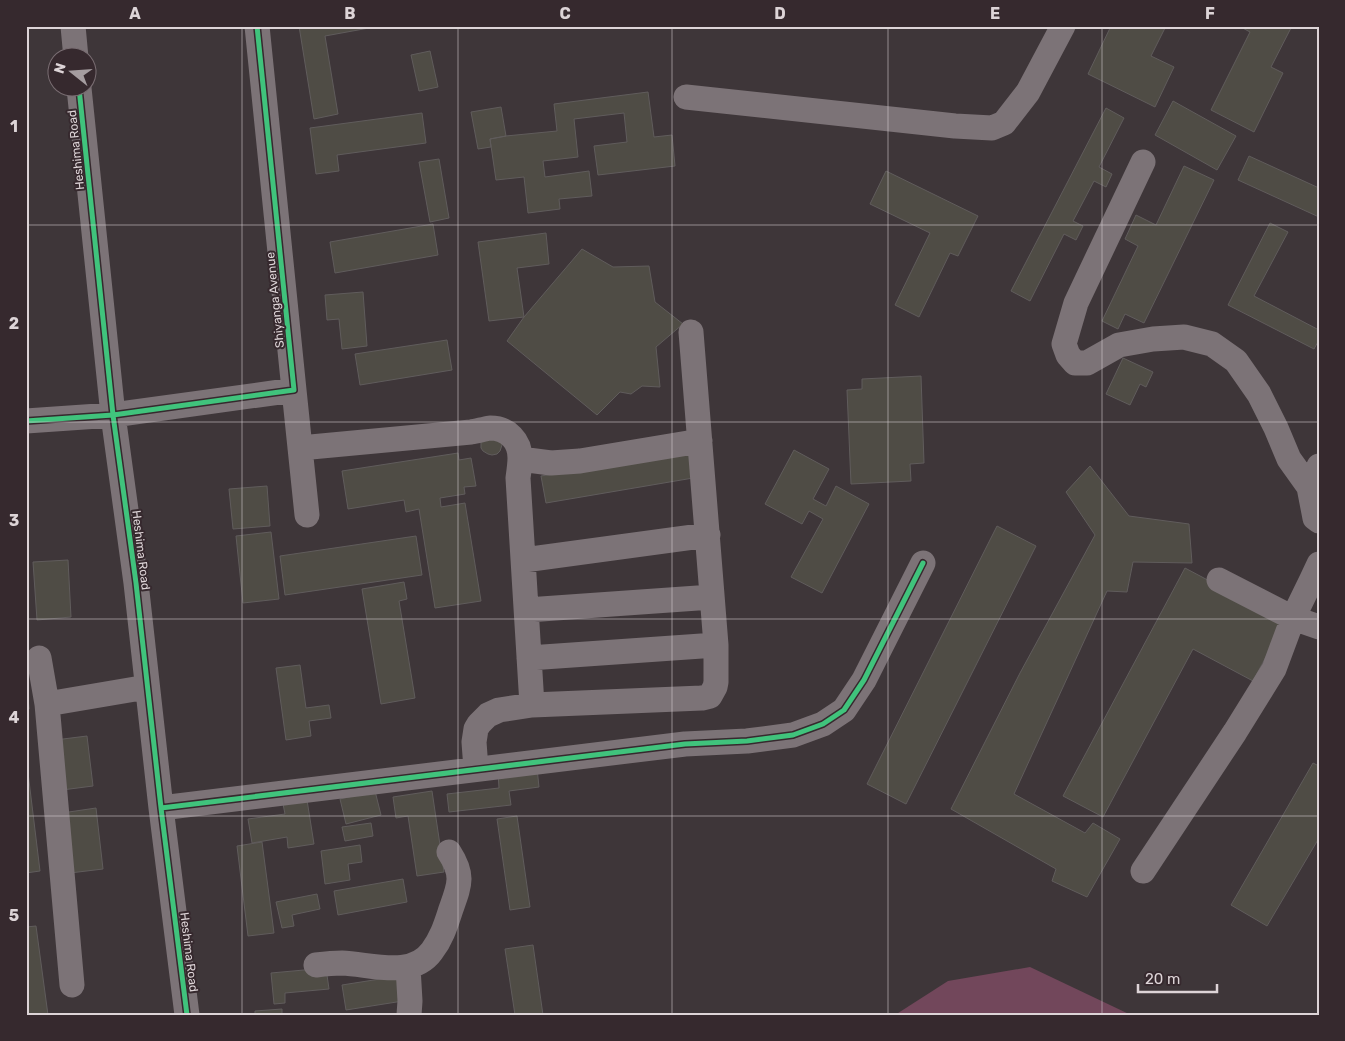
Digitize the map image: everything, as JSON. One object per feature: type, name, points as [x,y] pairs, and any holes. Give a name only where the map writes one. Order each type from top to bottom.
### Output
[{"type":"street","points":[[73,26],[75,48]]},
{"type":"street","name":"Shiyanga Avenue","points":[[256,26],[307,515]]},
{"type":"street","points":[[686,97],[955,126],[992,128],[1004,123],[1028,92],[1063,26]]},
{"type":"street","name":"Heshima Road","points":[[81,98],[113,415],[136,584],[187,1015]]},
{"type":"street","points":[[1143,162],[1076,302],[1064,344],[1068,355],[1075,363],[1087,363],[1119,345],[1153,339],[1184,337],[1212,344],[1236,362],[1259,394],[1289,459],[1314,477],[1315,518],[1319,521]]},
{"type":"street","points":[[476,769],[474,736],[478,724],[488,714],[499,710],[532,705],[707,697],[713,692],[716,682],[716,645],[691,332]]},
{"type":"street","points":[[26,421],[113,415],[294,390]]},
{"type":"street","points":[[300,448],[471,432],[493,428],[507,432],[514,438],[519,447],[520,459],[518,478],[532,705]]},
{"type":"street","points":[[520,459],[551,463],[580,461],[700,441]]},
{"type":"street","points":[[524,560],[708,535]]},
{"type":"street","points":[[161,808],[685,744],[747,741],[793,735],[823,724],[844,710],[864,680],[923,564]]},
{"type":"street","points":[[1143,871],[1235,732],[1274,669],[1293,618],[1319,564]]},
{"type":"street","points":[[1220,580],[1293,618],[1319,627]]},
{"type":"street","points":[[526,610],[712,597]]},
{"type":"street","points":[[530,658],[716,645]]},
{"type":"street","points":[[39,658],[47,704],[72,985]]},
{"type":"street","points":[[47,704],[147,688]]},
{"type":"street","points":[[316,965],[341,963],[408,967],[419,962],[431,952],[442,935],[455,897],[460,874],[457,863],[450,852]]},
{"type":"street","points":[[408,967],[409,1015]]},
{"type":"shaded area","points":[[1030,967],[1131,1015],[895,1015],[948,981]]},
{"type":"building","points":[[299,26],[380,26],[325,36],[338,114],[314,119]]},
{"type":"building","points":[[1111,26],[1166,26],[1151,56],[1174,67],[1155,107],[1088,74]]},
{"type":"building","points":[[1239,26],[1292,26],[1271,67],[1283,73],[1254,132],[1211,110],[1250,32]]},
{"type":"building","points":[[430,51],[438,87],[419,91],[411,55]]},
{"type":"building","points":[[648,92],[654,137],[672,135],[675,166],[598,175],[594,146],[627,142],[624,113],[574,119],[578,157],[543,161],[545,177],[589,171],[592,196],[559,199],[560,209],[528,213],[524,177],[496,180],[490,139],[557,131],[554,104]]},
{"type":"building","points":[[1173,101],[1236,136],[1217,170],[1155,135]]},
{"type":"building","points":[[501,107],[506,136],[490,139],[491,147],[478,149],[471,112]]},
{"type":"building","points":[[1106,108],[1124,118],[1099,167],[1112,174],[1106,187],[1094,181],[1073,221],[1083,226],[1076,240],[1064,234],[1030,301],[1011,291]]},
{"type":"building","points":[[422,113],[426,143],[337,155],[339,171],[316,174],[310,128]]},
{"type":"building","points":[[1249,156],[1319,188],[1319,217],[1238,180]]},
{"type":"building","points":[[439,159],[449,218],[430,222],[419,162]]},
{"type":"building","points":[[1184,166],[1214,180],[1144,323],[1125,314],[1118,329],[1102,321],[1138,246],[1125,239],[1136,215],[1156,225]]},
{"type":"building","points":[[886,171],[978,216],[958,256],[950,253],[919,317],[895,305],[930,233],[870,204]]},
{"type":"building","points":[[1270,223],[1288,232],[1254,296],[1319,330],[1319,340],[1314,349],[1228,305]]},
{"type":"building","points":[[433,224],[438,255],[335,273],[330,242]]},
{"type":"building","points":[[546,233],[549,264],[517,268],[524,317],[489,321],[478,242]]},
{"type":"building","points":[[582,249],[613,267],[649,266],[655,302],[683,324],[656,347],[660,387],[642,386],[631,394],[620,392],[597,415],[507,341],[524,317]]},
{"type":"building","points":[[363,292],[367,346],[342,349],[339,319],[327,320],[325,295]]},
{"type":"building","points":[[447,340],[452,370],[360,385],[355,354]]},
{"type":"building","points":[[1123,358],[1153,372],[1146,387],[1140,384],[1130,405],[1106,394]]},
{"type":"building","points":[[921,376],[924,463],[910,464],[911,481],[851,484],[847,390],[862,389],[862,379]]},
{"type":"building","points":[[485,434],[503,442],[497,454],[488,454],[481,448],[481,441]]},
{"type":"building","points":[[694,450],[699,477],[546,503],[541,476]]},
{"type":"building","points":[[794,450],[829,469],[813,499],[826,506],[836,486],[869,504],[822,593],[791,577],[823,519],[809,511],[802,524],[765,504]]},
{"type":"building","points":[[458,453],[459,460],[471,458],[476,486],[464,487],[465,494],[440,498],[441,507],[465,503],[481,601],[435,608],[419,509],[406,512],[404,500],[348,509],[342,471]]},
{"type":"building","points":[[1090,466],[1129,516],[1189,524],[1192,563],[1133,562],[1127,592],[1107,591],[1014,794],[1085,833],[1093,823],[1120,839],[1087,897],[1052,881],[1056,869],[951,809],[1020,673],[1095,535],[1066,492]]},
{"type":"building","points":[[267,486],[270,526],[233,529],[229,489]]},
{"type":"building","points":[[997,526],[1036,546],[906,804],[867,784]]},
{"type":"building","points":[[271,532],[279,599],[243,603],[236,536]]},
{"type":"building","points":[[416,536],[422,575],[285,595],[280,556]]},
{"type":"building","points":[[68,560],[71,617],[37,620],[33,562]]},
{"type":"building","points":[[1185,568],[1285,621],[1253,681],[1193,649],[1103,817],[1063,796]]},
{"type":"building","points":[[404,582],[407,599],[399,601],[415,698],[381,704],[362,589]]},
{"type":"building","points":[[300,665],[306,708],[329,705],[331,718],[309,721],[311,736],[286,740],[276,668]]},
{"type":"building","points":[[27,685],[29,709],[26,709]]},
{"type":"building","points":[[87,736],[93,786],[62,790],[55,740]]},
{"type":"building","points":[[26,756],[40,871],[26,873]]},
{"type":"building","points":[[1313,763],[1319,766],[1319,838],[1267,926],[1231,905]]},
{"type":"building","points":[[537,768],[539,787],[509,791],[511,805],[449,812],[447,794],[499,788],[498,773]]},
{"type":"building","points":[[375,791],[381,815],[346,824],[340,799]]},
{"type":"building","points":[[432,791],[444,872],[417,876],[408,816],[396,818],[393,797]]},
{"type":"building","points":[[307,800],[314,844],[288,848],[287,837],[252,843],[248,819],[285,814],[283,804]]},
{"type":"building","points":[[96,808],[103,869],[70,873],[62,813]]},
{"type":"building","points":[[517,816],[530,907],[510,910],[497,819]]},
{"type":"building","points":[[371,823],[373,836],[345,841],[342,827]]},
{"type":"building","points":[[262,842],[274,933],[248,936],[237,846]]},
{"type":"building","points":[[360,845],[362,862],[348,864],[350,880],[325,884],[321,851]]},
{"type":"building","points":[[403,879],[407,902],[338,915],[334,891]]},
{"type":"building","points":[[317,894],[320,909],[292,915],[294,926],[282,928],[276,902]]},
{"type":"building","points":[[36,926],[48,1015],[26,1015],[26,927]]},
{"type":"building","points":[[533,945],[543,1015],[515,1015],[505,949]]},
{"type":"building","points":[[326,968],[329,989],[285,993],[285,1003],[274,1004],[271,973]]},
{"type":"building","points":[[399,976],[403,1001],[346,1010],[342,985]]},
{"type":"building","points":[[282,1009],[282,1015],[255,1015],[255,1011]]},
{"type":"cycle path","points":[[26,421],[113,415],[294,390],[257,26]]},
{"type":"cycle path","points":[[80,98],[113,415],[136,583],[161,808],[187,1015]]},
{"type":"cycle path","points":[[161,808],[685,744],[747,741],[793,735],[823,724],[844,710],[864,680],[923,563]]}]
